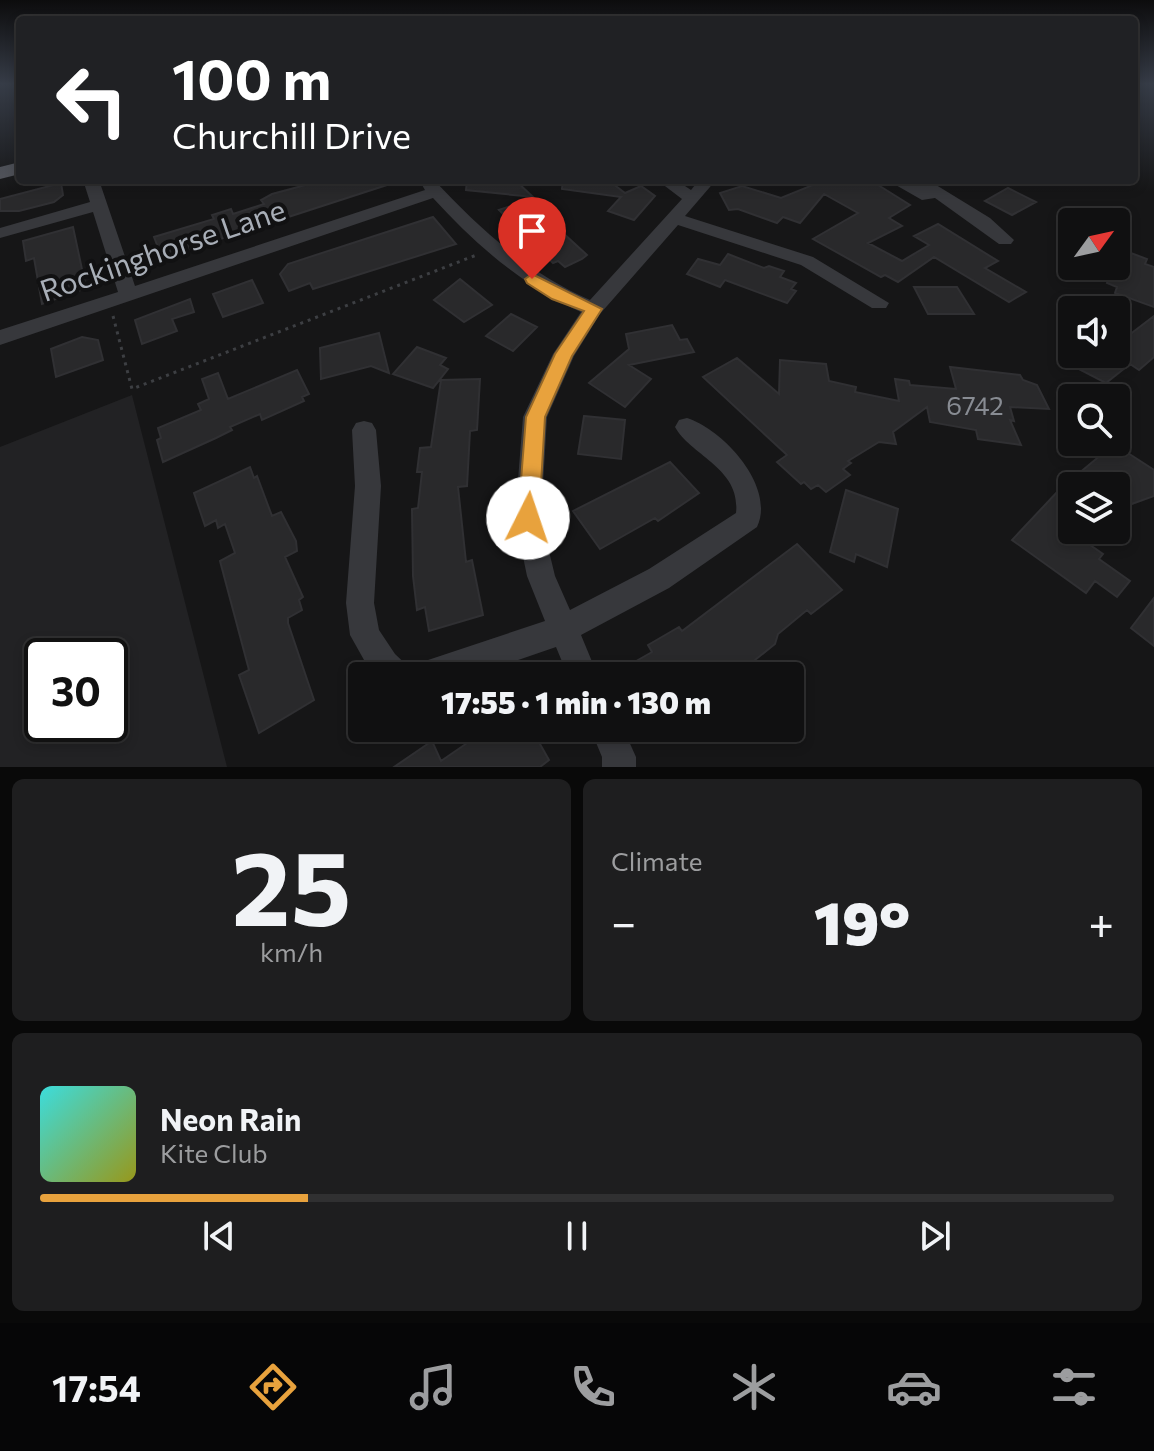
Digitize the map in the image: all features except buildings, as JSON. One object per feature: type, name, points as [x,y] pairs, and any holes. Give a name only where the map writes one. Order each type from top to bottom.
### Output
[{"type":"street","points":[[92,184],[118,298]]},
{"type":"street","points":[[667,184],[682,209],[825,269],[879,303]]},
{"type":"street","points":[[577,662],[541,576],[528,518],[535,417],[564,354],[593,309],[704,184]]},
{"type":"street","points":[[903,184],[984,222]]},
{"type":"street","points":[[923,184],[984,222],[1005,240]]},
{"type":"street","points":[[430,186],[508,263],[557,295],[593,309]]},
{"type":"street","name":"Rockinghorse Lane","points":[[0,338],[430,186]]},
{"type":"street","points":[[0,233],[99,205]]},
{"type":"street","points":[[466,662],[562,629],[655,582],[701,555],[748,519],[750,498],[723,455],[687,427]]},
{"type":"street","points":[[364,430],[368,486],[360,603],[365,635],[382,662]]},
{"type":"street","points":[[612,742],[619,757],[619,767]]},
{"type":"path","points":[[118,298],[132,389],[493,249]]},
{"type":"shaded area","points":[[132,395],[227,767],[0,767],[0,447]]},
{"type":"route","points":[[528,518],[535,417],[564,354],[593,309],[557,295],[532,279]]}]
